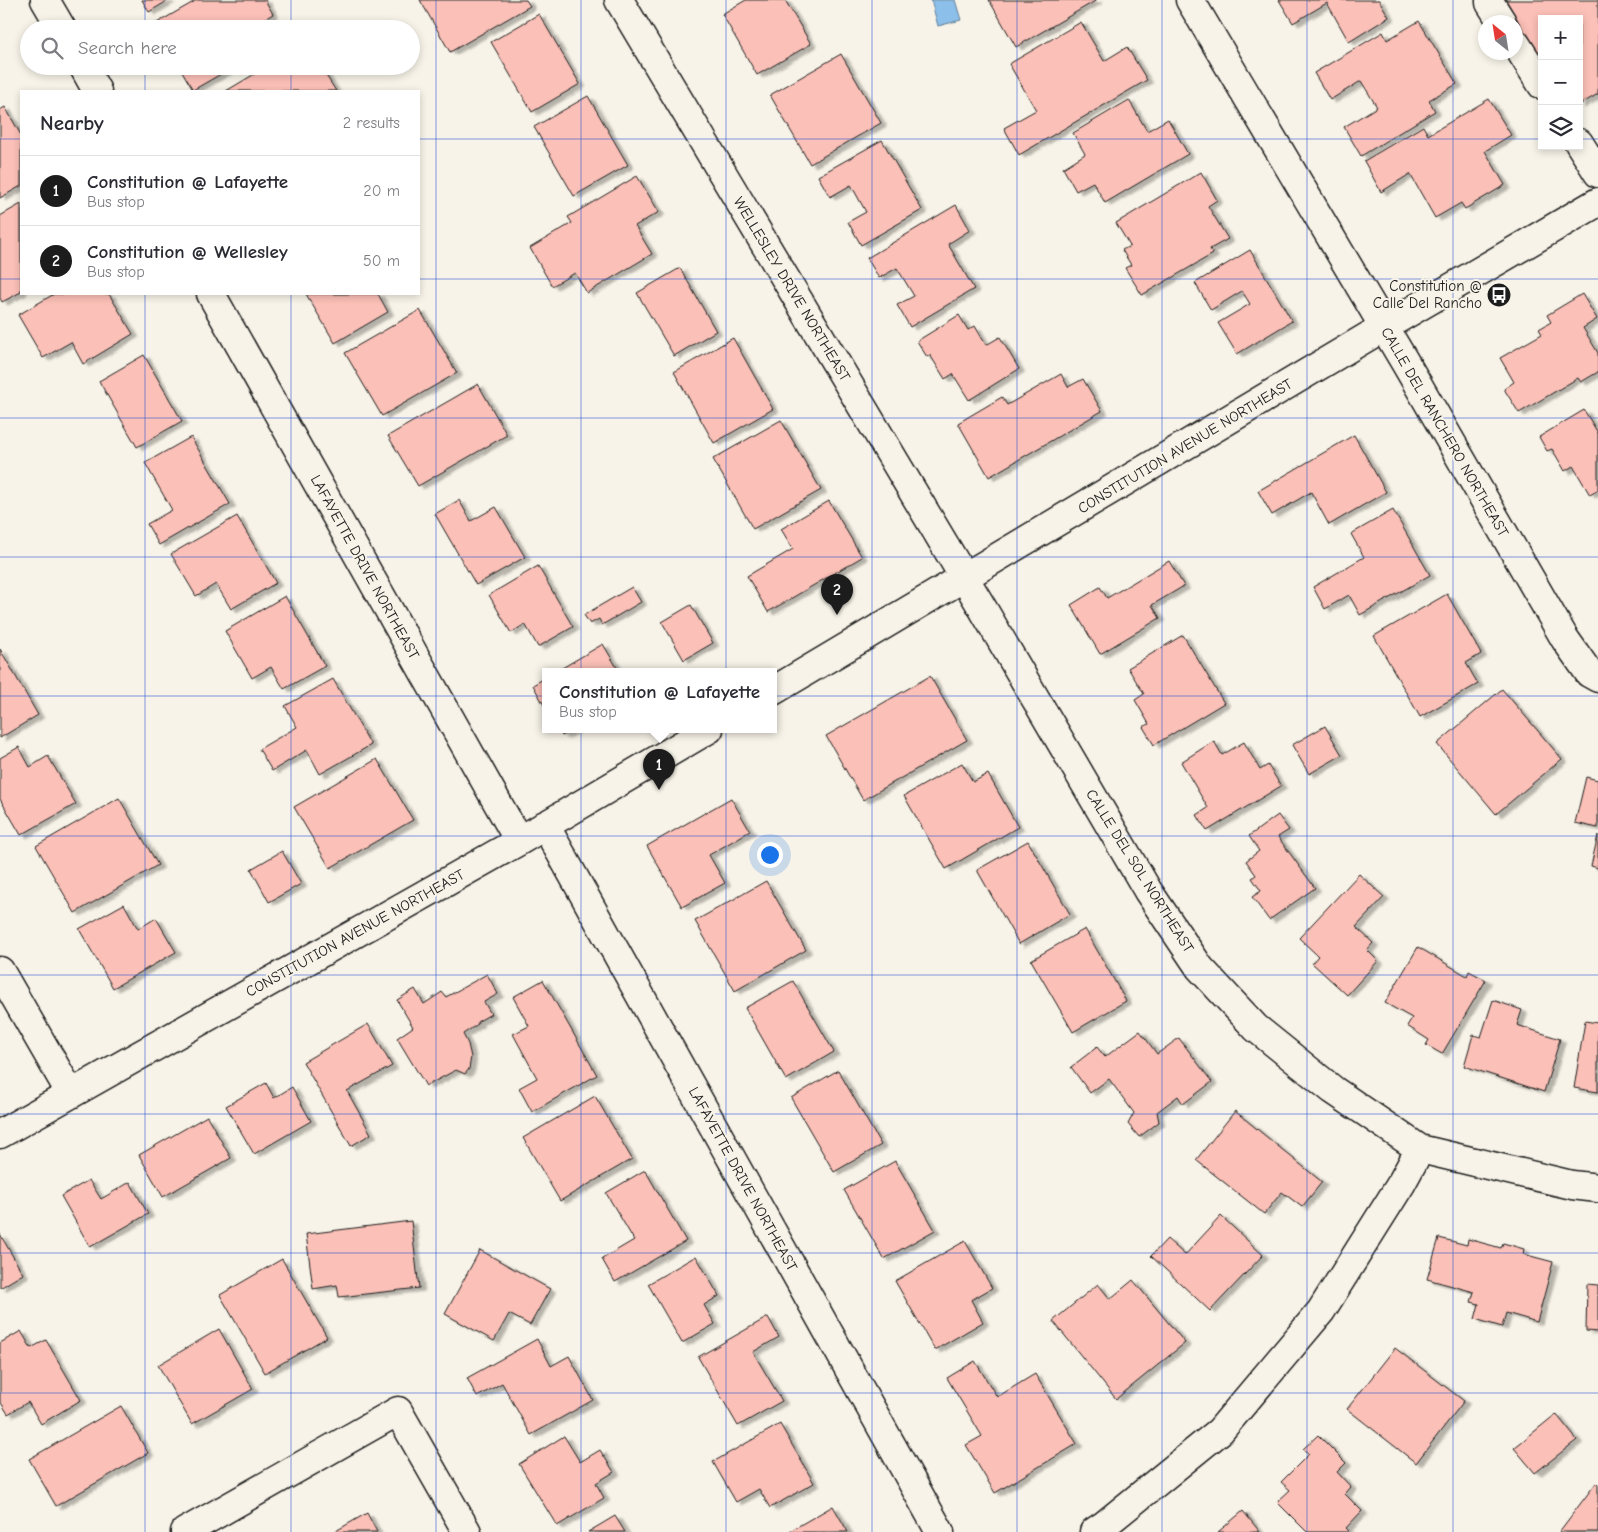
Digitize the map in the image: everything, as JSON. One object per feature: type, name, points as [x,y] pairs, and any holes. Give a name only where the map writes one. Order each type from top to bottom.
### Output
[{"type":"street","points":[[45,0],[57,20]]},
{"type":"street","name":"WELLESLEY DRIVE NORTHEAST","points":[[619,0],[964,578]]},
{"type":"street","name":"CALLE DEL RANCHERO NORTHEAST","points":[[1190,0],[1384,326],[1565,639],[1589,673],[1598,678]]},
{"type":"street","points":[[1490,0],[1498,15]]},
{"type":"street","points":[[1523,55],[1538,79]]},
{"type":"street","points":[[88,75],[96,90]]},
{"type":"street","points":[[1583,149],[1598,173]]},
{"type":"street","name":"CONSTITUTION AVENUE NORTHEAST","points":[[777,689],[1384,326],[1595,212]]},
{"type":"street","name":"LAFAYETTE DRIVE NORTHEAST","points":[[212,295],[519,841]]},
{"type":"street","name":"CALLE DEL SOL NORTHEAST","points":[[964,578],[1148,891],[1200,968],[1256,1028],[1334,1090],[1420,1149],[1572,1185],[1598,1188]]},
{"type":"street","name":"CONSTITUTION AVENUE NORTHEAST","points":[[0,1134],[519,841],[702,733]]},
{"type":"street","name":"LAFAYETTE DRIVE NORTHEAST","points":[[545,825],[940,1532]]},
{"type":"street","points":[[0,970],[71,1094]]},
{"type":"street","points":[[1094,1532],[1104,1526],[1220,1431],[1321,1311],[1401,1184],[1420,1149]]},
{"type":"street","points":[[185,1532],[398,1411],[467,1532]]},
{"type":"water","points":[[931,0],[955,0],[961,20],[938,26]]},
{"type":"building","points":[[142,0],[169,0],[149,12]]},
{"type":"building","points":[[197,0],[265,0],[273,14],[263,20],[162,20]]},
{"type":"building","points":[[420,0],[526,0],[530,6],[450,52]]},
{"type":"building","points":[[746,0],[785,0],[811,44],[757,75],[722,14]]},
{"type":"building","points":[[989,0],[1097,0],[1016,47]]},
{"type":"building","points":[[1279,0],[1379,0],[1389,17],[1349,42],[1327,3],[1293,23]]},
{"type":"building","points":[[1506,0],[1598,0],[1598,94],[1583,103],[1583,15],[1538,15],[1538,55],[1523,29],[1523,15],[1515,15]]},
{"type":"building","points":[[539,14],[580,84],[532,112],[491,42]]},
{"type":"building","points":[[1419,21],[1457,84],[1429,100],[1435,111],[1361,156],[1344,127],[1377,107],[1361,81],[1330,100],[1314,73],[1383,32],[1387,40]]},
{"type":"building","points":[[1081,22],[1104,61],[1127,47],[1147,80],[1019,155],[1004,128],[1036,110],[1009,64]]},
{"type":"building","points":[[841,54],[881,123],[810,164],[770,95]]},
{"type":"building","points":[[184,75],[219,75],[193,90]]},
{"type":"building","points":[[253,75],[326,75],[335,90],[228,90]]},
{"type":"building","points":[[588,96],[628,165],[574,196],[534,127]]},
{"type":"building","points":[[1489,99],[1511,135],[1485,151],[1505,185],[1465,209],[1461,203],[1435,218],[1410,174],[1381,192],[1364,161],[1423,126],[1428,135]]},
{"type":"building","points":[[1129,100],[1147,131],[1168,119],[1188,154],[1105,203],[1093,182],[1076,191],[1063,168],[1085,154],[1073,133]]},
{"type":"building","points":[[5,107],[20,133],[20,187],[0,198],[0,110]]},
{"type":"building","points":[[882,140],[922,210],[861,245],[848,222],[866,212],[851,185],[830,197],[818,176]]},
{"type":"building","points":[[1201,172],[1217,200],[1208,206],[1228,239],[1210,249],[1213,254],[1142,295],[1125,268],[1131,265],[1122,250],[1130,246],[1116,223]]},
{"type":"building","points":[[637,176],[659,212],[635,226],[652,254],[587,293],[575,273],[552,286],[530,248],[572,223],[568,217]]},
{"type":"building","points":[[20,205],[20,293],[2,302],[0,298],[0,216]]},
{"type":"building","points":[[956,205],[970,230],[948,244],[974,289],[910,327],[897,305],[914,296],[897,268],[879,278],[867,258]]},
{"type":"building","points":[[1250,250],[1292,321],[1237,354],[1218,323],[1250,304],[1242,291],[1211,310],[1195,283]]},
{"type":"building","points":[[680,268],[716,331],[674,356],[637,293]]},
{"type":"building","points":[[1582,294],[1597,319],[1583,328],[1598,353],[1598,372],[1581,382],[1578,378],[1519,413],[1504,389],[1514,382],[1500,358],[1542,334],[1539,329],[1551,322],[1547,315]]},
{"type":"building","points":[[52,295],[110,295],[133,334],[83,364],[71,342],[43,358],[18,315]]},
{"type":"building","points":[[307,295],[379,295],[388,312],[335,343]]},
{"type":"building","points":[[420,310],[457,373],[382,416],[345,353]]},
{"type":"building","points":[[959,315],[968,330],[975,326],[986,345],[1000,337],[1019,369],[969,400],[953,374],[945,379],[930,355],[927,357],[917,341]]},
{"type":"building","points":[[733,338],[773,409],[714,443],[674,372]]},
{"type":"building","points":[[144,355],[182,421],[137,447],[99,381]]},
{"type":"building","points":[[1061,374],[1068,387],[1083,379],[1102,411],[989,477],[958,423],[1002,397],[1007,405]]},
{"type":"building","points":[[478,384],[507,435],[418,486],[388,436]]},
{"type":"building","points":[[1584,410],[1598,433],[1598,490],[1590,495],[1573,466],[1565,471],[1552,449],[1547,451],[1539,437]]},
{"type":"building","points":[[781,420],[821,490],[753,529],[713,459]]},
{"type":"building","points":[[1354,435],[1386,492],[1329,525],[1311,492],[1272,515],[1258,491]]},
{"type":"building","points":[[191,437],[230,504],[159,545],[147,524],[172,510],[145,463]]},
{"type":"building","points":[[459,500],[471,521],[496,507],[525,557],[476,585],[435,514]]},
{"type":"building","points":[[829,501],[862,557],[768,612],[747,576],[793,549],[781,529]]},
{"type":"building","points":[[1393,510],[1430,575],[1360,615],[1349,595],[1325,609],[1313,587],[1364,557],[1351,534]]},
{"type":"building","points":[[237,516],[276,583],[231,609],[216,584],[196,596],[171,554]]},
{"type":"building","points":[[1169,561],[1184,586],[1152,605],[1160,618],[1100,654],[1071,605],[1100,587],[1107,598]]},
{"type":"building","points":[[538,566],[573,627],[538,647],[525,624],[511,633],[489,595]]},
{"type":"building","points":[[632,587],[641,602],[602,625],[599,619],[590,624],[584,615]]},
{"type":"building","points":[[1447,594],[1481,654],[1466,663],[1478,684],[1420,717],[1374,636]]},
{"type":"building","points":[[285,596],[325,666],[284,689],[271,667],[252,678],[225,631]]},
{"type":"building","points":[[691,605],[713,643],[684,660],[662,622]]},
{"type":"building","points":[[1183,635],[1224,703],[1154,745],[1143,727],[1149,724],[1135,700],[1144,694],[1128,668]]},
{"type":"building","points":[[603,644],[617,668],[562,668]]},
{"type":"building","points":[[0,649],[38,715],[0,738]]},
{"type":"building","points":[[930,676],[967,740],[863,800],[826,736]]},
{"type":"building","points":[[333,679],[371,745],[320,774],[307,750],[272,771],[259,749],[297,727],[285,706]]},
{"type":"building","points":[[542,680],[542,702],[533,685]]},
{"type":"building","points":[[1502,689],[1562,759],[1496,814],[1437,744]]},
{"type":"building","points":[[1325,726],[1342,755],[1309,774],[1292,745]]},
{"type":"building","points":[[1214,741],[1222,755],[1244,742],[1260,770],[1268,765],[1281,786],[1207,831],[1197,815],[1208,808],[1181,762]]},
{"type":"building","points":[[19,747],[30,767],[48,756],[76,804],[21,835],[0,799],[0,758]]},
{"type":"building","points":[[377,759],[413,820],[330,868],[294,807]]},
{"type":"building","points":[[962,763],[973,782],[988,774],[1018,827],[946,869],[904,796]]},
{"type":"building","points":[[1586,777],[1598,780],[1598,828],[1575,823]]},
{"type":"building","points":[[119,798],[158,865],[75,913],[36,846]]},
{"type":"building","points":[[731,798],[750,831],[709,855],[725,883],[682,907],[647,846]]},
{"type":"building","points":[[1278,815],[1289,830],[1278,837],[1315,888],[1269,920],[1252,897],[1261,891],[1252,878],[1256,875],[1246,861],[1259,851],[1249,836]]},
{"type":"building","points":[[1598,835],[1598,868],[1591,866]]},
{"type":"building","points":[[1028,841],[1070,914],[1019,944],[977,870]]},
{"type":"building","points":[[282,851],[301,884],[269,902],[251,869]]},
{"type":"building","points":[[1359,874],[1384,897],[1356,927],[1373,943],[1367,950],[1378,961],[1347,995],[1312,963],[1318,956],[1299,938]]},
{"type":"building","points":[[766,881],[806,950],[735,991],[695,921]]},
{"type":"building","points":[[124,904],[138,929],[156,918],[176,952],[113,988],[79,929]]},
{"type":"building","points":[[1085,929],[1126,1001],[1073,1032],[1031,960]]},
{"type":"building","points":[[1418,947],[1467,976],[1469,971],[1486,980],[1442,1054],[1426,1045],[1429,1040],[1407,1026],[1412,1018],[1385,1003]]},
{"type":"building","points":[[487,974],[498,994],[484,1002],[491,1014],[477,1022],[478,1024],[463,1034],[471,1057],[469,1069],[465,1074],[456,1070],[426,1086],[397,1038],[413,1027],[397,1000],[415,989],[424,1004],[442,992],[446,997]]},
{"type":"building","points":[[543,980],[597,1075],[532,1112],[519,1088],[537,1078],[513,1034],[529,1026],[513,997]]},
{"type":"building","points":[[793,981],[834,1052],[786,1080],[745,1008]]},
{"type":"building","points":[[1493,1000],[1522,1010],[1517,1025],[1560,1039],[1544,1092],[1464,1066],[1473,1035],[1481,1037]]},
{"type":"building","points":[[1585,1021],[1598,1023],[1598,1092],[1574,1088]]},
{"type":"building","points":[[368,1024],[392,1066],[347,1091],[371,1134],[351,1146],[303,1062]]},
{"type":"building","points":[[1140,1031],[1157,1054],[1179,1038],[1212,1082],[1183,1104],[1178,1096],[1157,1112],[1159,1122],[1139,1137],[1128,1124],[1134,1113],[1109,1079],[1090,1093],[1071,1067],[1097,1047],[1105,1057]]},
{"type":"building","points":[[838,1070],[881,1145],[834,1172],[791,1098]]},
{"type":"building","points":[[266,1083],[274,1098],[292,1087],[311,1121],[254,1154],[226,1106]]},
{"type":"building","points":[[595,1096],[632,1159],[560,1201],[523,1138]]},
{"type":"building","points":[[1235,1111],[1322,1182],[1302,1207],[1282,1192],[1264,1214],[1196,1160]]},
{"type":"building","points":[[207,1116],[231,1158],[163,1197],[139,1155]]},
{"type":"building","points":[[895,1161],[935,1230],[884,1259],[844,1190]]},
{"type":"building","points":[[645,1170],[686,1241],[615,1282],[602,1259],[634,1240],[606,1193]]},
{"type":"building","points":[[89,1180],[101,1199],[130,1182],[148,1214],[90,1247],[61,1196]]},
{"type":"building","points":[[1221,1216],[1263,1255],[1210,1311],[1151,1256],[1167,1239],[1185,1255]]},
{"type":"building","points":[[411,1221],[419,1288],[339,1297],[337,1285],[313,1289],[306,1234]]},
{"type":"building","points":[[0,1234],[23,1274],[0,1288]]},
{"type":"building","points":[[1439,1238],[1467,1245],[1468,1239],[1501,1248],[1503,1243],[1524,1249],[1523,1254],[1553,1262],[1537,1322],[1506,1313],[1502,1327],[1475,1319],[1479,1304],[1471,1302],[1474,1292],[1427,1279]]},
{"type":"building","points":[[965,1241],[992,1288],[971,1300],[983,1322],[935,1350],[895,1281]]},
{"type":"building","points":[[480,1250],[550,1289],[530,1325],[509,1314],[494,1341],[445,1314]]},
{"type":"building","points":[[696,1256],[719,1296],[704,1305],[715,1324],[682,1343],[648,1284]]},
{"type":"building","points":[[282,1259],[327,1337],[265,1373],[220,1295]]},
{"type":"building","points":[[1133,1280],[1185,1343],[1116,1399],[1053,1321],[1098,1284],[1110,1299]]},
{"type":"building","points":[[1587,1284],[1598,1285],[1598,1332],[1586,1331]]},
{"type":"building","points":[[768,1317],[779,1337],[753,1352],[782,1401],[738,1426],[698,1357]]},
{"type":"building","points":[[219,1329],[253,1389],[192,1424],[158,1365]]},
{"type":"building","points":[[21,1331],[31,1348],[46,1340],[81,1400],[41,1424],[28,1402],[8,1414],[0,1401],[0,1343]]},
{"type":"building","points":[[537,1339],[551,1366],[569,1356],[593,1400],[531,1435],[502,1383],[477,1397],[467,1378]]},
{"type":"building","points":[[1395,1348],[1464,1401],[1416,1463],[1347,1409]]},
{"type":"building","points":[[975,1361],[997,1397],[1035,1374],[1077,1444],[995,1493],[966,1445],[982,1436],[947,1378]]},
{"type":"building","points":[[121,1406],[148,1453],[56,1506],[29,1459]]},
{"type":"building","points":[[1556,1414],[1577,1440],[1535,1473],[1514,1448]]},
{"type":"building","points":[[780,1424],[814,1483],[770,1508],[759,1489],[736,1502],[713,1462]]},
{"type":"building","points":[[1318,1435],[1346,1463],[1337,1472],[1351,1487],[1345,1494],[1362,1511],[1346,1528],[1348,1532],[1307,1532],[1277,1502],[1290,1490],[1281,1482],[1309,1454],[1303,1449]]},
{"type":"building","points":[[564,1436],[580,1462],[600,1450],[614,1472],[596,1483],[604,1498],[557,1526],[519,1464]]},
{"type":"building","points":[[1596,1483],[1598,1485],[1598,1532],[1559,1532]]},
{"type":"building","points":[[833,1506],[848,1532],[788,1532]]},
{"type":"building","points":[[1243,1511],[1260,1532],[1218,1532]]},
{"type":"building","points":[[367,1513],[377,1532],[334,1532]]},
{"type":"building","points":[[615,1516],[625,1532],[588,1532]]},
{"type":"place","name":"Constitution @ Calle Del Rancho","points":[[1499,295]]},
{"type":"place","name":"Constitution @ Wellesley","points":[[837,615]]},
{"type":"place","name":"Constitution @ Lafayette","points":[[659,790]]}]
